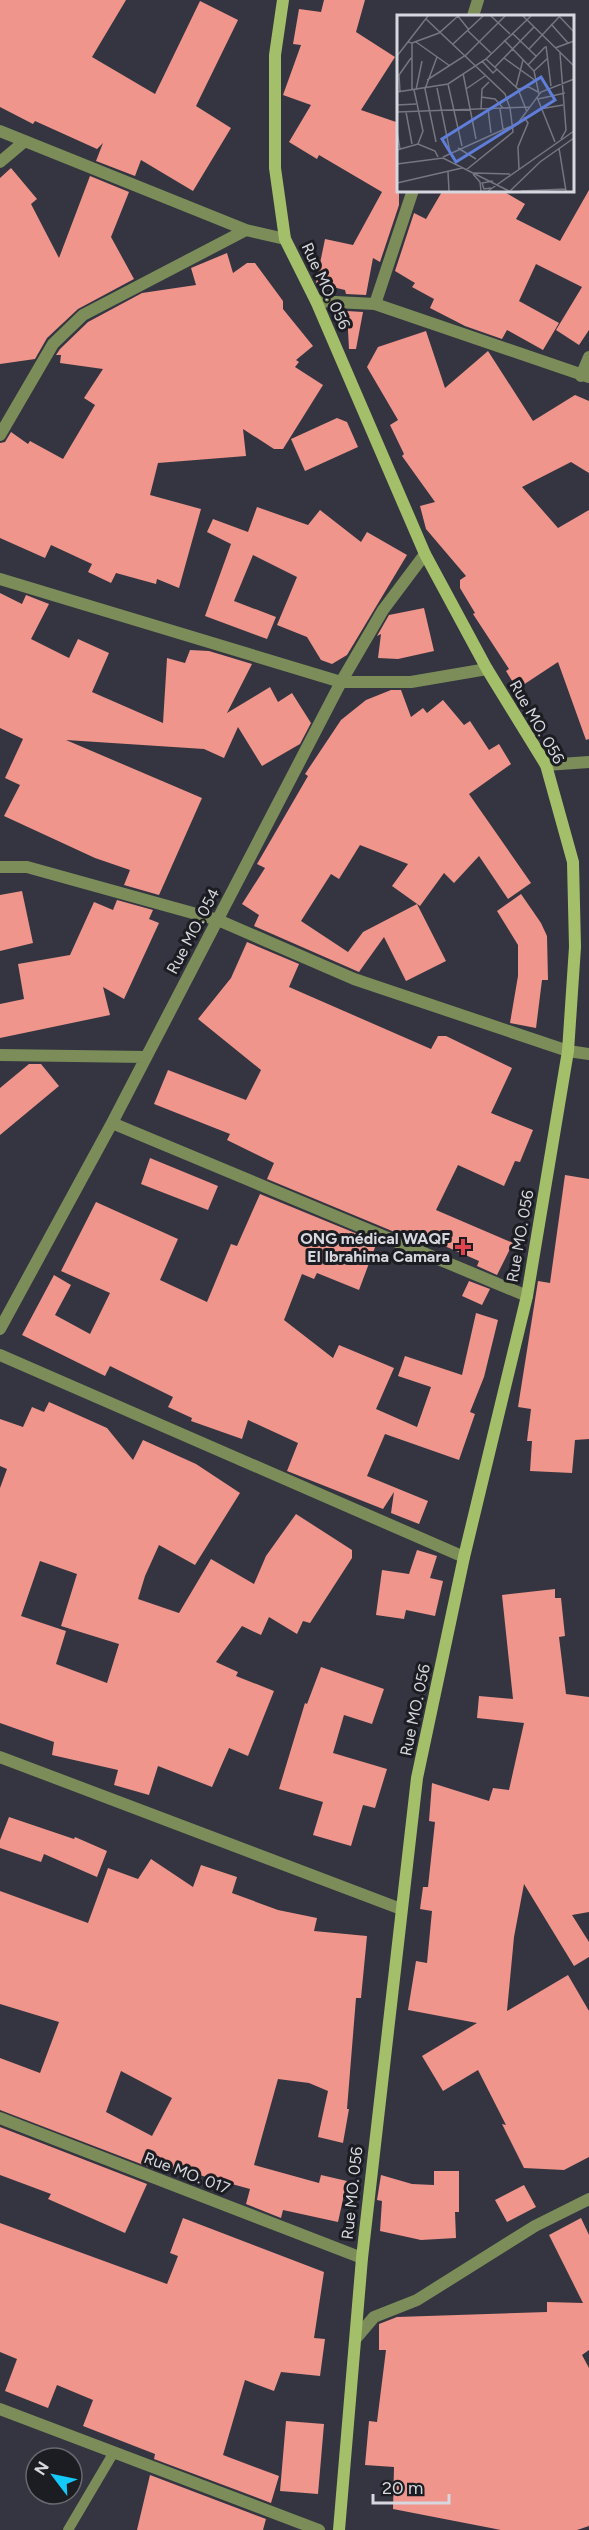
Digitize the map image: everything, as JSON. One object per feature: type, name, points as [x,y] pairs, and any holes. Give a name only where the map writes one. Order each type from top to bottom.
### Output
[{"type":"street","name":"Rue MO. 056","points":[[283,0],[275,55],[275,156],[285,239],[316,301],[425,554],[487,669],[546,765],[573,862],[575,947],[568,1051],[527,1296],[464,1557],[417,1778],[362,2258],[339,2530]]},
{"type":"street","points":[[473,15],[478,0]]},
{"type":"street","points":[[0,131],[246,230],[285,239]]},
{"type":"street","points":[[0,162],[25,141]]},
{"type":"street","points":[[375,304],[412,192]]},
{"type":"street","points":[[0,435],[53,344],[83,315],[246,230]]},
{"type":"street","points":[[316,301],[375,304],[585,377],[589,357]]},
{"type":"street","name":"Rue MO. 054","points":[[0,1329],[112,1123],[341,682],[383,610],[425,554]]},
{"type":"street","points":[[0,579],[341,682],[411,682],[487,669]]},
{"type":"street","points":[[546,765],[589,762]]},
{"type":"street","points":[[0,867],[27,867],[218,921],[354,979],[568,1051],[589,1054]]},
{"type":"street","points":[[0,1055],[146,1057]]},
{"type":"street","points":[[112,1123],[527,1296]]},
{"type":"street","points":[[0,1355],[464,1557]]},
{"type":"street","points":[[0,1757],[401,1910]]},
{"type":"street","name":"Rue MO. 017","points":[[0,2118],[362,2258]]},
{"type":"street","points":[[357,2337],[374,2317],[417,2300],[535,2226],[589,2199]]},
{"type":"street","points":[[0,2409],[319,2530]]},
{"type":"lane","points":[[68,2530],[114,2452]]},
{"type":"building","points":[[0,0],[126,0],[92,57],[155,94],[200,1],[238,20],[196,106],[231,128],[193,191],[141,160],[135,176],[96,161],[103,143],[97,149],[35,121],[33,124],[0,107]]},
{"type":"building","points":[[324,0],[365,0],[356,32],[395,57],[361,110],[397,122],[397,192],[399,192],[399,205],[380,262],[373,258],[366,295],[346,294],[345,290],[316,283],[325,239],[353,245],[382,192],[319,155],[317,159],[289,142],[311,105],[283,95],[301,45],[293,44],[299,9],[321,12]]},
{"type":"building","points":[[11,168],[37,199],[31,204],[59,258],[90,176],[129,192],[111,237],[134,279],[78,309],[47,338],[35,359],[0,364],[0,178]]},
{"type":"building","points":[[589,190],[589,330],[579,345],[556,330],[582,287],[536,264],[519,301],[559,323],[543,350],[507,330],[502,339],[465,326],[430,308],[434,299],[412,287],[415,283],[395,271],[414,213],[426,219],[442,192],[504,192],[525,204],[516,219],[560,241]]},
{"type":"building","points":[[227,253],[233,273],[247,263],[255,263],[283,301],[283,309],[313,346],[296,360],[299,362],[295,367],[323,385],[283,449],[274,449],[243,429],[246,456],[158,463],[150,495],[201,509],[179,588],[157,579],[156,584],[116,573],[111,583],[88,572],[92,564],[51,545],[45,558],[0,538],[0,443],[5,442],[11,432],[28,444],[30,441],[63,459],[95,405],[84,398],[103,369],[60,363],[61,355],[56,355],[60,349],[88,322],[142,293],[196,285],[191,268]]},
{"type":"building","points":[[347,311],[363,312],[356,349],[349,349]]},
{"type":"building","points":[[426,331],[445,388],[488,351],[533,421],[575,395],[589,401],[589,473],[571,462],[522,487],[558,528],[589,510],[589,739],[586,740],[558,662],[517,689],[506,671],[509,669],[473,614],[475,613],[460,588],[460,580],[466,576],[426,529],[420,506],[435,502],[402,456],[404,454],[390,425],[398,420],[367,367],[378,347]]},
{"type":"building","points":[[337,418],[347,422],[358,447],[305,471],[291,439]]},
{"type":"building","points":[[257,507],[308,525],[320,510],[361,542],[367,532],[407,555],[347,655],[332,664],[321,660],[307,637],[277,625],[297,577],[253,555],[234,601],[276,617],[267,639],[205,616],[231,544],[207,532],[213,519],[248,532]]},
{"type":"building","points":[[0,593],[22,604],[26,595],[49,604],[31,639],[69,658],[78,639],[109,653],[92,692],[163,723],[167,658],[185,663],[190,650],[209,651],[252,664],[227,713],[270,687],[278,702],[292,693],[311,723],[300,744],[262,766],[238,727],[224,758],[204,749],[66,740],[202,798],[159,895],[124,885],[130,870],[95,858],[4,816],[20,785],[5,778],[23,739],[0,728]]},
{"type":"building","points":[[424,608],[434,651],[398,659],[378,658],[381,634],[377,636],[389,615]]},
{"type":"building","points":[[391,690],[401,690],[411,717],[423,708],[427,713],[443,700],[464,725],[470,721],[489,750],[499,744],[511,764],[469,794],[531,883],[508,899],[479,856],[454,883],[444,873],[420,906],[392,886],[408,864],[360,845],[339,879],[331,874],[301,921],[348,952],[363,932],[417,904],[446,961],[406,981],[384,937],[359,972],[254,926],[259,915],[242,904],[265,868],[257,864],[308,776],[305,774],[341,720],[366,700]]},
{"type":"building","points":[[22,891],[33,943],[0,951],[0,895]]},
{"type":"building","points":[[521,894],[547,936],[548,980],[542,980],[536,1028],[510,1023],[518,976],[518,945],[497,911]]},
{"type":"building","points":[[117,900],[153,910],[149,919],[159,923],[124,999],[103,987],[110,1015],[0,1038],[0,1004],[24,999],[18,964],[70,955],[94,902],[113,910]]},
{"type":"building","points":[[247,942],[299,964],[289,987],[431,1049],[438,1036],[446,1036],[512,1068],[491,1113],[533,1130],[520,1162],[515,1161],[504,1186],[458,1165],[436,1210],[513,1243],[497,1275],[477,1266],[479,1261],[424,1237],[421,1243],[267,1179],[274,1163],[227,1140],[230,1134],[154,1104],[168,1070],[246,1100],[261,1070],[198,1019],[231,978]]},
{"type":"building","points":[[29,1064],[41,1064],[59,1086],[0,1135],[0,1088]]},
{"type":"building","points":[[150,1158],[218,1186],[208,1210],[141,1184]]},
{"type":"building","points":[[565,1175],[589,1179],[589,1439],[575,1440],[572,1473],[530,1471],[532,1441],[527,1441],[531,1409],[518,1407],[538,1281],[550,1283]]},
{"type":"building","points":[[260,1194],[377,1242],[359,1290],[317,1273],[314,1279],[302,1274],[284,1320],[333,1358],[339,1345],[394,1368],[376,1409],[417,1427],[431,1387],[398,1376],[405,1356],[462,1375],[476,1313],[498,1320],[484,1377],[470,1412],[475,1414],[459,1460],[385,1434],[367,1476],[428,1501],[419,1524],[391,1513],[394,1492],[383,1509],[287,1471],[298,1443],[248,1420],[242,1439],[191,1421],[192,1418],[168,1407],[173,1397],[110,1366],[105,1376],[22,1335],[54,1275],[71,1285],[55,1315],[90,1334],[110,1293],[61,1271],[96,1202],[178,1239],[160,1280],[207,1302],[231,1244],[237,1246]]},
{"type":"building","points":[[469,1281],[490,1289],[482,1305],[462,1296]]},
{"type":"building","points":[[49,1402],[107,1428],[133,1460],[143,1440],[196,1464],[240,1493],[195,1565],[159,1545],[145,1576],[138,1599],[179,1613],[211,1559],[254,1584],[266,1556],[296,1514],[352,1550],[352,1558],[310,1623],[303,1621],[297,1634],[269,1617],[261,1635],[242,1626],[216,1662],[238,1672],[236,1676],[274,1691],[248,1756],[229,1748],[212,1787],[158,1766],[149,1795],[114,1785],[118,1770],[52,1755],[54,1742],[0,1723],[0,1488],[7,1469],[0,1466],[0,1419],[23,1427],[32,1407],[44,1412]],"holes":[[[40,1561],[77,1574],[61,1626],[119,1644],[107,1683],[56,1664],[66,1631],[21,1616]]]},
{"type":"building","points":[[417,1550],[437,1556],[430,1578],[443,1581],[435,1616],[406,1610],[404,1619],[376,1615],[382,1570],[409,1574]]},
{"type":"building","points":[[555,1589],[555,1598],[561,1598],[565,1636],[559,1637],[566,1694],[589,1697],[589,1912],[572,1915],[589,1942],[589,1957],[574,1966],[524,1884],[514,1937],[507,2011],[568,1975],[589,2011],[589,2157],[564,2170],[524,2168],[502,2124],[506,2125],[478,2070],[443,2091],[422,2056],[477,2023],[408,2010],[416,1961],[427,1963],[432,1911],[420,1909],[423,1887],[428,1887],[435,1822],[429,1821],[432,1783],[489,1801],[493,1788],[509,1790],[524,1723],[477,1718],[479,1696],[513,1699],[502,1595]]},
{"type":"building","points":[[321,1667],[384,1689],[372,1724],[344,1715],[333,1753],[387,1769],[375,1808],[363,1805],[351,1846],[313,1835],[323,1802],[279,1789],[305,1703],[307,1704]]},
{"type":"building","points":[[9,1817],[74,1839],[75,1837],[107,1851],[97,1877],[44,1854],[41,1862],[0,1848],[0,1840]]},
{"type":"building","points":[[151,1859],[193,1887],[201,1865],[237,1877],[232,1893],[278,1910],[317,1918],[314,1931],[367,1936],[361,1998],[356,1998],[347,2109],[349,2109],[343,2143],[318,2137],[328,2091],[309,2083],[278,2079],[254,2165],[319,2183],[321,2175],[347,2181],[338,2222],[283,2210],[281,2218],[246,2204],[250,2189],[192,2173],[189,2178],[157,2161],[154,2169],[0,2110],[0,2058],[40,2073],[59,2022],[0,2004],[0,1891],[88,1923],[108,1868],[138,1879]],"holes":[[[121,2071],[172,2098],[152,2136],[106,2112]]]},
{"type":"building","points":[[0,2127],[147,2184],[125,2233],[48,2199],[51,2194],[0,2175]]},
{"type":"building","points":[[434,2171],[459,2171],[459,2212],[455,2212],[456,2238],[421,2240],[380,2231],[382,2201],[377,2200],[381,2175],[412,2184],[434,2185]]},
{"type":"building","points":[[524,2185],[536,2207],[507,2222],[495,2200]]},
{"type":"building","points":[[183,2218],[324,2272],[314,2338],[325,2339],[320,2376],[281,2372],[274,2391],[245,2380],[223,2455],[279,2476],[271,2503],[154,2459],[155,2454],[83,2426],[93,2400],[57,2385],[48,2408],[5,2391],[17,2359],[0,2352],[0,2223],[167,2284],[178,2256],[170,2253]]},
{"type":"building","points":[[581,2218],[589,2235],[589,2350],[582,2355],[589,2368],[589,2526],[577,2530],[501,2530],[393,2509],[394,2467],[365,2465],[369,2421],[377,2422],[386,2350],[379,2350],[379,2324],[397,2317],[547,2312],[547,2302],[583,2303],[549,2235]]},
{"type":"building","points":[[286,2421],[324,2424],[318,2494],[280,2491]]},
{"type":"building","points":[[150,2475],[266,2519],[263,2530],[137,2530]]},
{"type":"place","name":"ONG médical WAQF El Ibrahima Camara","points":[[463,1247]]}]
